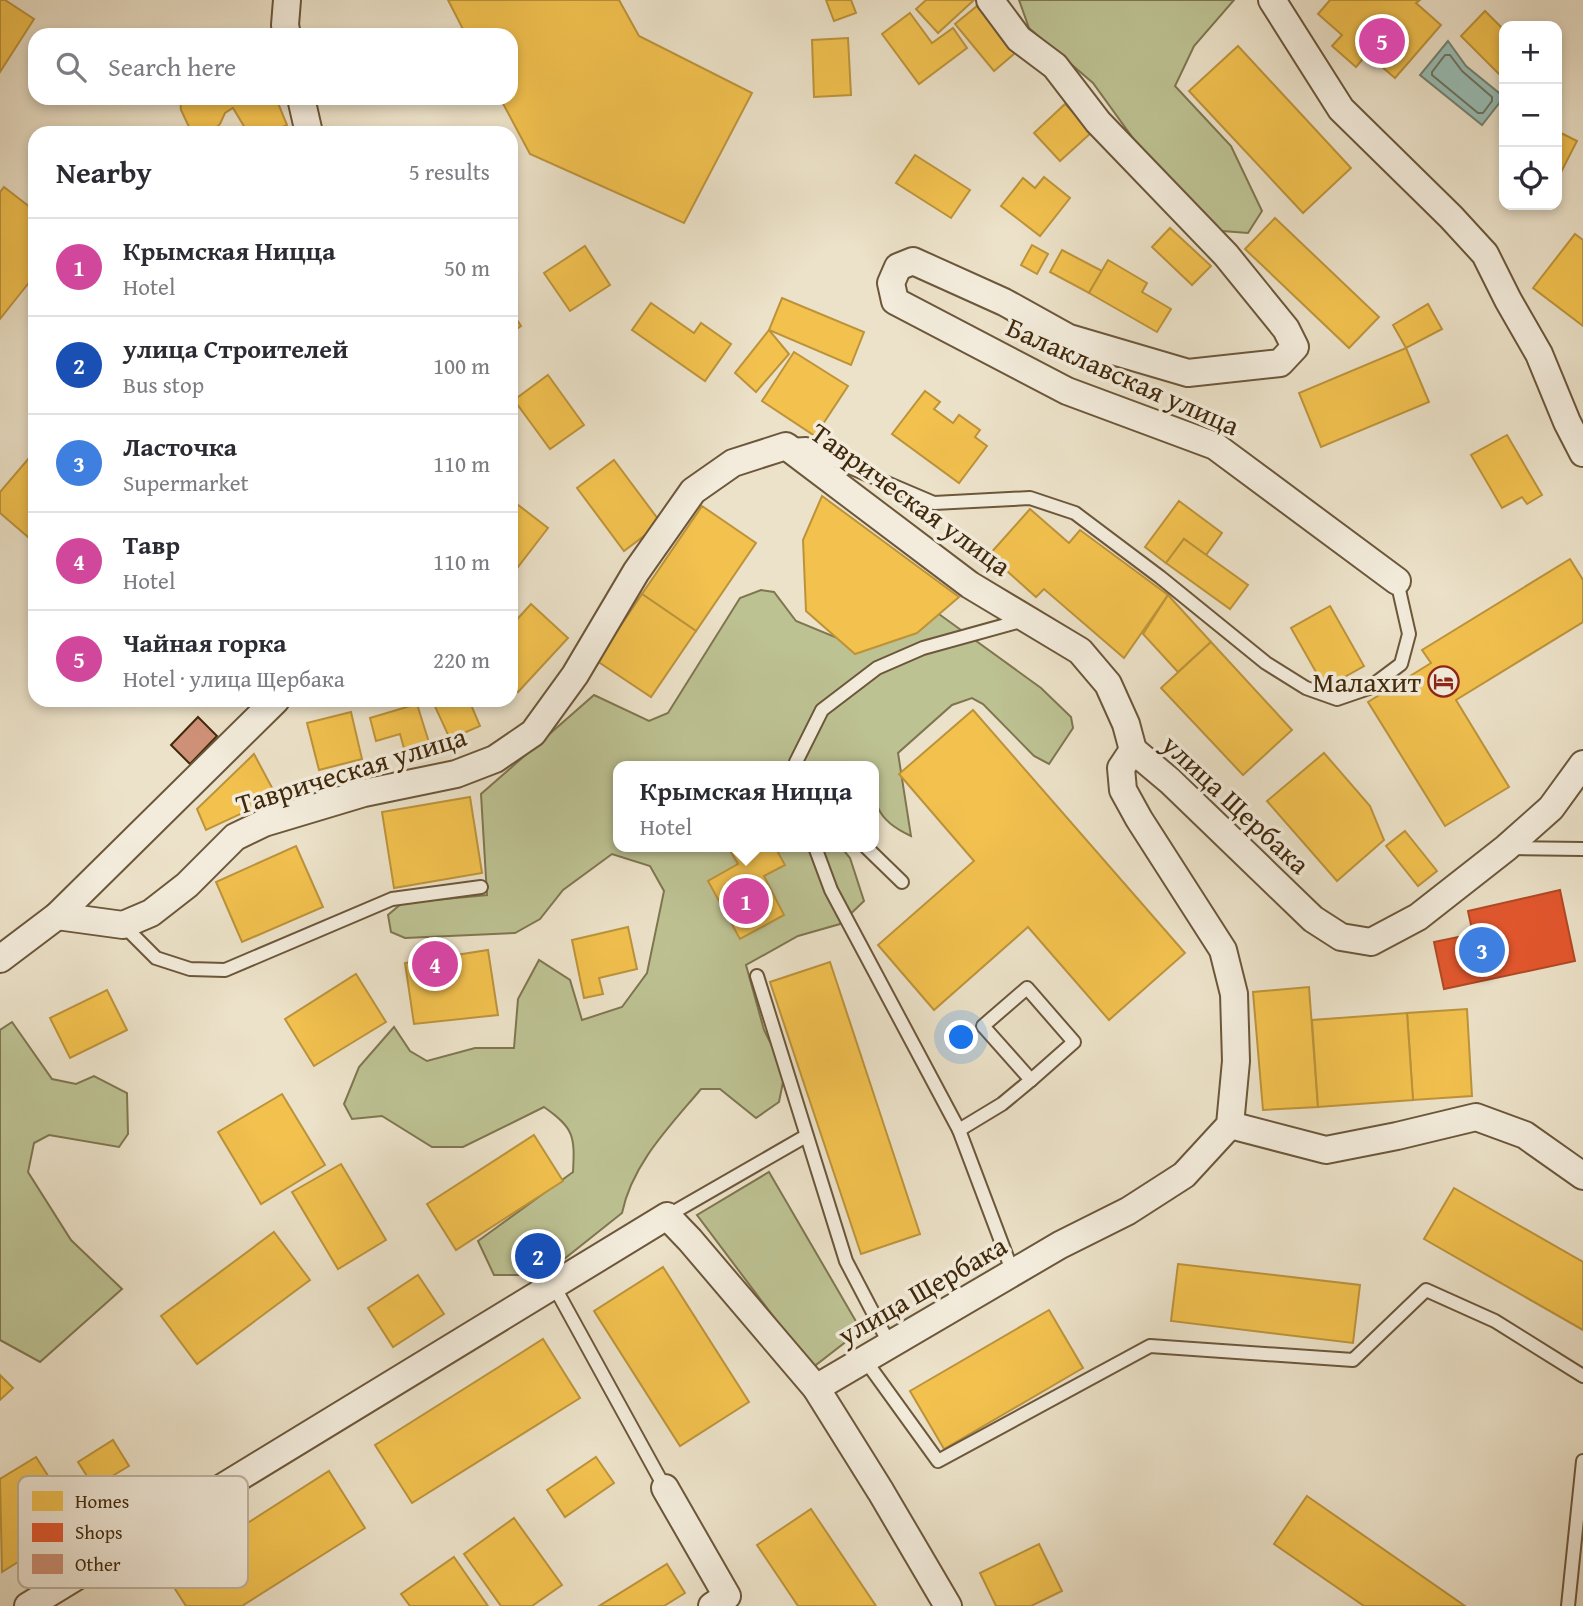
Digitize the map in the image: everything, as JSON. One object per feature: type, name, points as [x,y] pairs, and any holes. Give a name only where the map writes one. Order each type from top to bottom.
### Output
[{"type":"street","points":[[286,28],[287,0]]},
{"type":"street","name":"Балаклавская улица","points":[[990,0],[1018,39],[1055,65],[1098,122],[1226,255],[1286,329],[1295,347],[1280,363],[1188,373],[1069,338],[1004,302],[914,261],[898,267],[891,284],[895,301],[1067,391],[1215,446],[1398,581]]},
{"type":"street","points":[[1272,0],[1341,109],[1485,254],[1539,354],[1583,453]]},
{"type":"street","points":[[303,105],[307,126]]},
{"type":"street","name":"Таврическая улица","points":[[123,925],[151,913],[187,885],[235,837],[264,823],[364,793],[456,774],[495,759],[533,733],[575,675],[636,572],[693,491],[733,463],[786,446],[970,585],[1080,651],[1108,684],[1126,724],[1133,750]]},
{"type":"street","name":"Таврическая улица","points":[[0,959],[57,916],[268,707]]},
{"type":"street","name":"улица Щербака","points":[[816,1388],[1060,1245],[1128,1212],[1184,1175],[1230,1125],[1236,1061],[1234,994],[1226,961],[1223,950],[1123,790],[1121,768],[1133,750],[1170,781],[1313,919],[1341,937],[1371,942],[1418,917],[1506,848],[1551,808],[1583,764]]},
{"type":"street","points":[[57,916],[123,925]]},
{"type":"street","points":[[1230,1125],[1326,1150],[1476,1117],[1525,1135],[1583,1176]]},
{"type":"street","points":[[241,1476],[667,1216],[816,1388],[948,1606]]},
{"type":"street","points":[[665,1488],[725,1603]]},
{"type":"street","points":[[27,1606],[57,1588]]},
{"type":"lane","name":"Балаклавская улица","points":[[786,446],[806,444],[841,463],[934,503],[1030,498],[1075,513],[1160,577],[1266,663],[1306,688],[1337,699],[1369,688],[1401,664],[1409,634],[1398,581]]},
{"type":"lane","points":[[796,761],[822,710],[877,668],[923,649],[1028,619]]},
{"type":"lane","points":[[1506,848],[1583,849]]},
{"type":"lane","points":[[817,852],[831,890],[959,1130],[1013,1273]]},
{"type":"lane","points":[[871,852],[902,882]]},
{"type":"lane","points":[[123,925],[156,958],[190,969],[225,970],[392,899],[481,887]]},
{"type":"lane","points":[[757,976],[846,1261],[890,1345]]},
{"type":"lane","points":[[959,1130],[1002,1104],[1031,1080],[1074,1042],[1027,988],[983,1026],[1031,1080]]},
{"type":"lane","points":[[667,1216],[806,1136]]},
{"type":"lane","points":[[554,1286],[665,1488]]},
{"type":"lane","points":[[865,1360],[937,1461],[1150,1346],[1353,1360],[1426,1290],[1495,1321],[1583,1376]]},
{"type":"lane","points":[[1568,1606],[1583,1461]]},
{"type":"green space","points":[[1019,0],[1234,0],[1194,46],[1175,86],[1231,146],[1262,211],[1248,233],[1209,230],[1169,188],[1093,83],[1029,28]]},
{"type":"green space","points":[[761,590],[774,592],[796,621],[842,640],[932,609],[1041,688],[1071,717],[1073,728],[1049,764],[1034,756],[983,704],[972,698],[952,705],[898,753],[911,836],[890,823],[879,809],[879,761],[613,761],[613,852],[845,852],[850,858],[864,901],[840,924],[798,936],[746,965],[764,1030],[785,1072],[779,1102],[756,1118],[720,1089],[701,1089],[643,1162],[627,1195],[622,1213],[544,1275],[494,1275],[478,1241],[573,1172],[573,1141],[567,1127],[544,1107],[463,1147],[432,1147],[382,1116],[352,1119],[344,1104],[359,1067],[394,1027],[410,1051],[427,1061],[475,1048],[514,1048],[518,999],[539,960],[570,980],[582,1020],[622,1007],[647,973],[664,891],[650,866],[612,854],[563,890],[540,919],[515,933],[405,938],[391,932],[388,915],[402,903],[487,895],[481,794],[594,695],[649,721],[668,713],[740,598]]},
{"type":"green space","points":[[12,1022],[52,1079],[76,1084],[94,1076],[127,1093],[128,1134],[119,1147],[49,1135],[34,1143],[28,1172],[71,1240],[122,1289],[40,1362],[0,1340],[0,1030]]},
{"type":"green space","points":[[769,1172],[861,1330],[812,1368],[697,1215]]},
{"type":"water","points":[[1448,41],[1466,66],[1499,93],[1499,103],[1482,125],[1420,75]]},
{"type":"building: Homes","points":[[0,0],[5,0],[34,19],[0,72]]},
{"type":"building: Homes","points":[[448,0],[619,0],[639,36],[752,93],[684,223],[530,154],[518,132],[518,126],[515,126],[504,105],[518,105],[518,28],[462,28]]},
{"type":"building: Homes","points":[[826,0],[851,0],[856,13],[834,21]]},
{"type":"building: Homes","points":[[926,0],[974,0],[938,33],[916,9]]},
{"type":"building: Homes","points":[[1330,0],[1420,0],[1416,3],[1441,25],[1395,78],[1367,54],[1356,67],[1332,46],[1342,35],[1318,14]]},
{"type":"building: Homes","points":[[977,6],[1015,53],[994,71],[955,24]]},
{"type":"building: Homes","points":[[1485,11],[1499,25],[1499,74],[1461,36]]},
{"type":"building: Homes","points":[[910,13],[932,43],[953,28],[967,48],[919,84],[882,34]]},
{"type":"building: Homes","points":[[848,38],[851,95],[814,97],[812,40]]},
{"type":"building: Homes","points":[[1238,46],[1351,168],[1303,213],[1189,91]]},
{"type":"building: Homes","points":[[1065,104],[1092,132],[1060,161],[1034,133]]},
{"type":"building: Homes","points":[[181,105],[279,105],[287,125],[244,126],[233,108],[225,113],[218,126],[189,126]]},
{"type":"building: Homes","points":[[1562,134],[1577,141],[1562,170]]},
{"type":"building: Homes","points":[[915,155],[970,190],[951,218],[896,183]]},
{"type":"building: Homes","points":[[1044,177],[1070,198],[1040,236],[1001,206],[1023,178],[1035,188]]},
{"type":"building: Homes","points":[[4,187],[28,206],[28,284],[0,319],[0,192]]},
{"type":"building: Homes","points":[[1275,218],[1379,317],[1349,348],[1245,249]]},
{"type":"building: Homes","points":[[1170,228],[1211,266],[1192,285],[1152,247]]},
{"type":"building: Homes","points":[[1575,234],[1583,240],[1583,326],[1533,288]]},
{"type":"building: Homes","points":[[1032,245],[1048,254],[1037,274],[1021,265]]},
{"type":"building: Homes","points":[[585,246],[610,285],[570,311],[544,273]]},
{"type":"building: Homes","points":[[1062,250],[1102,271],[1089,293],[1050,272]]},
{"type":"building: Homes","points":[[1108,260],[1147,283],[1142,292],[1171,309],[1157,332],[1089,293]]},
{"type":"building: Homes","points":[[782,298],[864,332],[851,365],[769,330]]},
{"type":"building: Homes","points":[[651,303],[694,333],[701,323],[731,344],[705,381],[632,330]]},
{"type":"building: Homes","points":[[1428,304],[1442,329],[1406,348],[1393,325]]},
{"type":"building: Homes","points":[[769,330],[789,354],[756,392],[735,373]]},
{"type":"building: Homes","points":[[1406,348],[1429,402],[1321,447],[1299,393]]},
{"type":"building: Homes","points":[[794,352],[848,386],[815,436],[762,401]]},
{"type":"building: Homes","points":[[548,375],[584,425],[550,449],[518,405],[518,397]]},
{"type":"building: Homes","points":[[925,391],[940,402],[934,409],[953,423],[959,415],[980,430],[975,437],[987,446],[959,483],[892,434]]},
{"type":"building: Homes","points":[[1507,435],[1542,495],[1527,504],[1522,497],[1502,508],[1471,455]]},
{"type":"building: Homes","points":[[28,459],[28,537],[0,513],[0,492]]},
{"type":"building: Homes","points":[[614,460],[661,523],[624,551],[577,488]]},
{"type":"building: Homes","points":[[822,496],[959,597],[917,633],[855,654],[806,611],[803,540]]},
{"type":"building: Homes","points":[[1179,501],[1222,533],[1206,555],[1184,539],[1166,563],[1145,547]]},
{"type":"building: Homes","points":[[518,505],[548,528],[518,567]]},
{"type":"building: Homes","points":[[702,506],[756,543],[696,631],[642,594]]},
{"type":"building: Homes","points":[[1030,509],[1069,543],[1080,530],[1168,595],[1124,658],[1044,589],[1036,597],[989,555]]},
{"type":"building: Homes","points":[[1184,539],[1248,585],[1230,609],[1166,563]]},
{"type":"building: Homes","name":"Малахит","points":[[1570,559],[1583,580],[1583,622],[1456,700],[1509,787],[1445,826],[1368,702],[1431,663],[1422,650]]},
{"type":"building: Homes","points":[[642,594],[696,631],[651,697],[597,661]]},
{"type":"building: Homes","points":[[1168,595],[1211,642],[1178,672],[1143,634]]},
{"type":"building: Homes","points":[[531,604],[568,638],[518,692],[518,618]]},
{"type":"building: Homes","points":[[1330,606],[1364,666],[1325,688],[1291,628]]},
{"type":"building: Homes","points":[[1211,642],[1292,730],[1243,775],[1161,688]]},
{"type":"building: Homes","points":[[407,707],[418,707],[432,752],[407,759],[400,734],[376,741],[370,718]]},
{"type":"building: Homes","points":[[435,707],[472,707],[480,726],[450,739]]},
{"type":"building: Homes","points":[[973,710],[1185,953],[1109,1020],[1028,927],[934,1010],[878,945],[974,861],[899,774]]},
{"type":"building: Homes","points":[[351,712],[362,759],[319,770],[307,723]]},
{"type":"building: Homes","points":[[1324,753],[1370,806],[1384,840],[1337,881],[1267,801]]},
{"type":"building: Homes","points":[[254,754],[277,797],[206,830],[197,809]]},
{"type":"building: Homes","points":[[470,797],[482,873],[394,888],[382,812]]},
{"type":"building: Homes","points":[[1405,831],[1437,871],[1418,886],[1386,846]]},
{"type":"building: Homes","points":[[296,846],[323,907],[242,942],[216,882]]},
{"type":"building: Homes","points":[[731,852],[778,852],[785,865],[764,876],[784,915],[740,939],[708,881],[738,864]]},
{"type":"building: Homes","points":[[628,927],[637,969],[599,978],[603,994],[584,998],[572,940]]},
{"type":"building: Homes","points":[[488,950],[498,1015],[414,1024],[405,963]]},
{"type":"building: Homes","points":[[830,962],[920,1234],[861,1254],[770,982]]},
{"type":"building: Homes","points":[[356,974],[386,1022],[314,1066],[285,1019]]},
{"type":"building: Homes","points":[[1309,987],[1318,1107],[1263,1110],[1253,992]]},
{"type":"building: Homes","points":[[107,990],[127,1030],[70,1058],[50,1018]]},
{"type":"building: Homes","points":[[1467,1009],[1472,1096],[1413,1100],[1407,1013]]},
{"type":"building: Homes","points":[[1407,1013],[1413,1100],[1318,1107],[1312,1020]]},
{"type":"building: Homes","points":[[282,1094],[325,1165],[261,1204],[218,1132]]},
{"type":"building: Homes","points":[[534,1135],[563,1181],[456,1250],[427,1204]]},
{"type":"building: Homes","points":[[341,1164],[386,1240],[338,1269],[292,1192]]},
{"type":"building: Homes","points":[[1454,1188],[1583,1262],[1583,1330],[1424,1239]]},
{"type":"building: Homes","points":[[274,1232],[310,1280],[197,1364],[161,1316]]},
{"type":"building: Homes","points":[[1178,1264],[1360,1285],[1353,1343],[1171,1321]]},
{"type":"building: Homes","points":[[663,1267],[749,1402],[680,1446],[594,1311]]},
{"type":"building: Homes","points":[[418,1275],[444,1314],[393,1347],[368,1308]]},
{"type":"building: Homes","points":[[1049,1310],[1083,1368],[944,1449],[910,1391]]},
{"type":"building: Homes","points":[[543,1339],[580,1398],[412,1503],[375,1445]]},
{"type":"building: Homes","points":[[0,1375],[13,1388],[0,1400]]},
{"type":"building: Homes","points":[[113,1440],[129,1466],[112,1476],[87,1476],[78,1462]]},
{"type":"building: Homes","points":[[36,1457],[48,1476],[18,1476],[18,1562],[2,1572],[0,1479]]},
{"type":"building: Homes","points":[[596,1457],[614,1483],[565,1517],[547,1490]]},
{"type":"building: Homes","points":[[329,1471],[365,1528],[242,1606],[186,1606],[174,1588],[248,1588],[248,1523]]},
{"type":"building: Homes","points":[[1307,1496],[1465,1606],[1364,1606],[1274,1544]]},
{"type":"building: Homes","points":[[811,1509],[876,1606],[798,1606],[757,1545]]},
{"type":"building: Homes","points":[[514,1518],[562,1585],[532,1606],[501,1606],[464,1554]]},
{"type":"building: Homes","points":[[1039,1544],[1062,1591],[1031,1606],[996,1606],[980,1573]]},
{"type":"building: Homes","points":[[454,1557],[488,1606],[410,1606],[401,1594]]},
{"type":"building: Homes","points":[[667,1564],[685,1593],[664,1606],[599,1606]]},
{"type":"building: Shops","points":[[1560,890],[1575,961],[1444,989],[1434,942],[1473,934],[1468,911]]},
{"type":"building: Other","points":[[198,717],[217,736],[190,764],[171,745]]},
{"type":"place","name":"Чайная горка","points":[[1382,41]]},
{"type":"place","name":"Малахит","points":[[1444,682]]},
{"type":"place","name":"Крымская Ницца","points":[[746,901]]},
{"type":"place","name":"Ласточка","points":[[1482,950]]},
{"type":"place","name":"Тавр","points":[[435,964]]},
{"type":"place","name":"улица Строителей","points":[[538,1256]]}]
